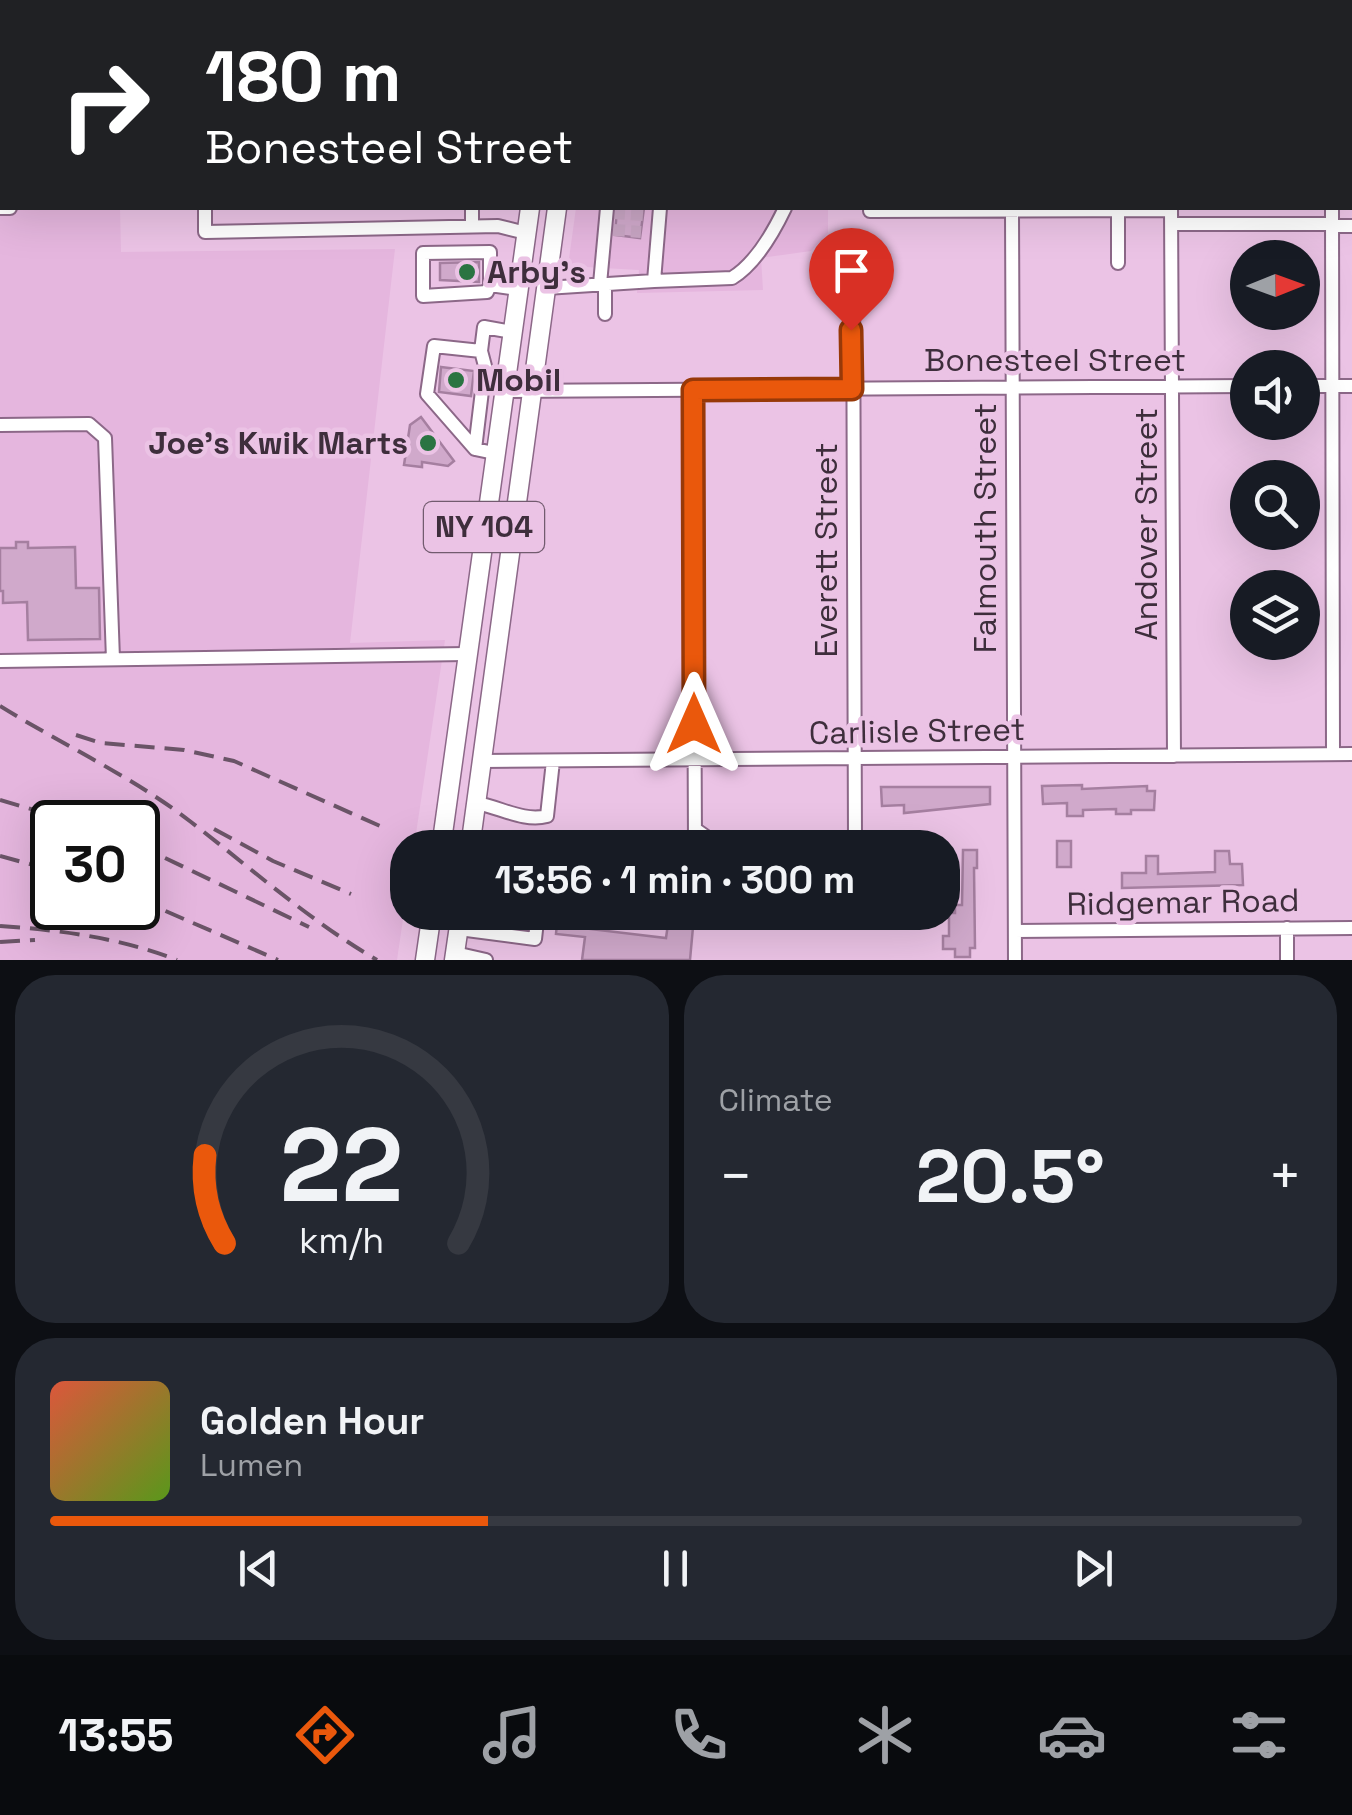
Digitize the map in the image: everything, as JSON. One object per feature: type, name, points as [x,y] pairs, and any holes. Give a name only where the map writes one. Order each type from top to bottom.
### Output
[{"type":"highway","name":"NY 104","points":[[443,830],[530,210]]},
{"type":"highway","name":"NY 104","points":[[472,830],[557,210]]},
{"type":"highway","points":[[426,960],[430,930]]},
{"type":"highway","points":[[455,957],[459,930]]},
{"type":"street","points":[[205,210],[206,232],[504,226],[526,233]]},
{"type":"street","points":[[472,210],[472,226]]},
{"type":"street","points":[[546,288],[732,278],[743,271],[785,210]]},
{"type":"street","name":"Falmouth Street","points":[[1016,210],[1012,239],[1016,960]]},
{"type":"street","points":[[870,211],[1118,210],[1352,226]]},
{"type":"street","points":[[1118,210],[1118,263]]},
{"type":"street","points":[[1332,210],[1333,754]]},
{"type":"street","points":[[604,314],[609,211]]},
{"type":"street","points":[[643,215],[659,212],[654,281]]},
{"type":"street","name":"Andover Street","points":[[1171,214],[1174,756]]},
{"type":"street","points":[[443,227],[444,252]]},
{"type":"street","points":[[641,232],[658,234]]},
{"type":"street","points":[[490,252],[490,286],[487,292],[422,296],[422,253],[490,252]]},
{"type":"street","name":"Everett Street","points":[[853,259],[855,830]]},
{"type":"street","points":[[490,286],[518,290]]},
{"type":"street","points":[[475,449],[486,366],[480,351],[484,327],[512,332]]},
{"type":"street","points":[[480,351],[434,346],[426,394],[475,449],[494,453]]},
{"type":"street","name":"Bonesteel Street","points":[[504,392],[1230,386]]},
{"type":"street","points":[[1320,386],[1352,386]]},
{"type":"street","points":[[693,390],[695,830]]},
{"type":"street","points":[[0,424],[89,424],[105,438],[113,659]]},
{"type":"street","points":[[0,661],[466,654]]},
{"type":"street","name":"Carlisle Street","points":[[482,760],[1352,754]]},
{"type":"street","points":[[476,803],[498,806],[506,813],[541,819],[547,816],[553,761]]},
{"type":"street","points":[[1287,928],[1287,960]]},
{"type":"street","name":"Ridgemar Road","points":[[1015,931],[1352,928]]},
{"type":"street","points":[[498,930],[535,939],[536,930]]},
{"type":"street","points":[[455,957],[486,960]]},
{"type":"shaded area","points":[[0,210],[120,210],[121,252],[395,249],[350,643],[445,640],[417,830],[390,830],[390,930],[401,930],[397,960],[0,960]]},
{"type":"shaded area","points":[[576,210],[828,210],[828,233],[811,251],[761,258],[763,290],[637,293],[639,270],[568,266]]},
{"type":"building","points":[[617,210],[644,210],[640,238],[615,235]]},
{"type":"building","points":[[479,262],[479,282],[440,280],[440,263]]},
{"type":"building","points":[[441,367],[474,371],[471,396],[439,392]]},
{"type":"building","points":[[421,417],[454,461],[448,466],[422,462],[422,467],[404,465],[410,425]]},
{"type":"building","points":[[16,542],[28,542],[28,548],[75,547],[76,588],[99,588],[100,639],[28,640],[27,602],[3,603],[0,591],[0,548],[16,548]]},
{"type":"building","points":[[1082,785],[1082,789],[1147,786],[1147,791],[1155,791],[1154,810],[1116,814],[1116,809],[1083,810],[1083,816],[1067,816],[1067,803],[1043,804],[1042,786]]},
{"type":"building","points":[[881,787],[990,787],[990,804],[904,813],[904,805],[882,806]]},
{"type":"building","points":[[1057,841],[1071,841],[1071,867],[1057,867]]},
{"type":"building","points":[[963,850],[977,850],[975,948],[970,948],[970,957],[955,957],[955,949],[943,949],[943,936],[949,936],[949,930],[960,930]]},
{"type":"building","points":[[1215,851],[1229,851],[1230,864],[1242,864],[1243,885],[1122,888],[1122,873],[1146,873],[1146,856],[1158,856],[1158,874],[1215,872]]},
{"type":"building","points":[[556,930],[598,930],[666,938],[667,930],[693,930],[690,960],[582,960],[585,937],[556,934]]},
{"type":"tunnel","points":[[613,213],[643,215]]},
{"type":"tunnel","points":[[613,230],[641,232]]},
{"type":"railway","points":[[0,706],[169,806],[305,912],[377,960]]},
{"type":"railway","points":[[76,735],[101,743],[184,750],[234,761],[380,826]]},
{"type":"railway","points":[[0,800],[30,809]]},
{"type":"railway","points":[[214,829],[273,861],[351,894]]},
{"type":"railway","points":[[0,856],[30,864]]},
{"type":"railway","points":[[160,856],[309,927]]},
{"type":"railway","points":[[160,909],[278,960]]},
{"type":"railway","points":[[0,926],[90,936],[177,960]]},
{"type":"railway","points":[[0,942],[35,940]]},
{"type":"place","name":"Arby's","points":[[467,272]]},
{"type":"place","name":"Mobil","points":[[456,380]]},
{"type":"place","name":"Joe's Kwik Marts","points":[[428,443]]},
{"type":"route","points":[[694,724],[693,390],[852,389],[851,330]]}]
